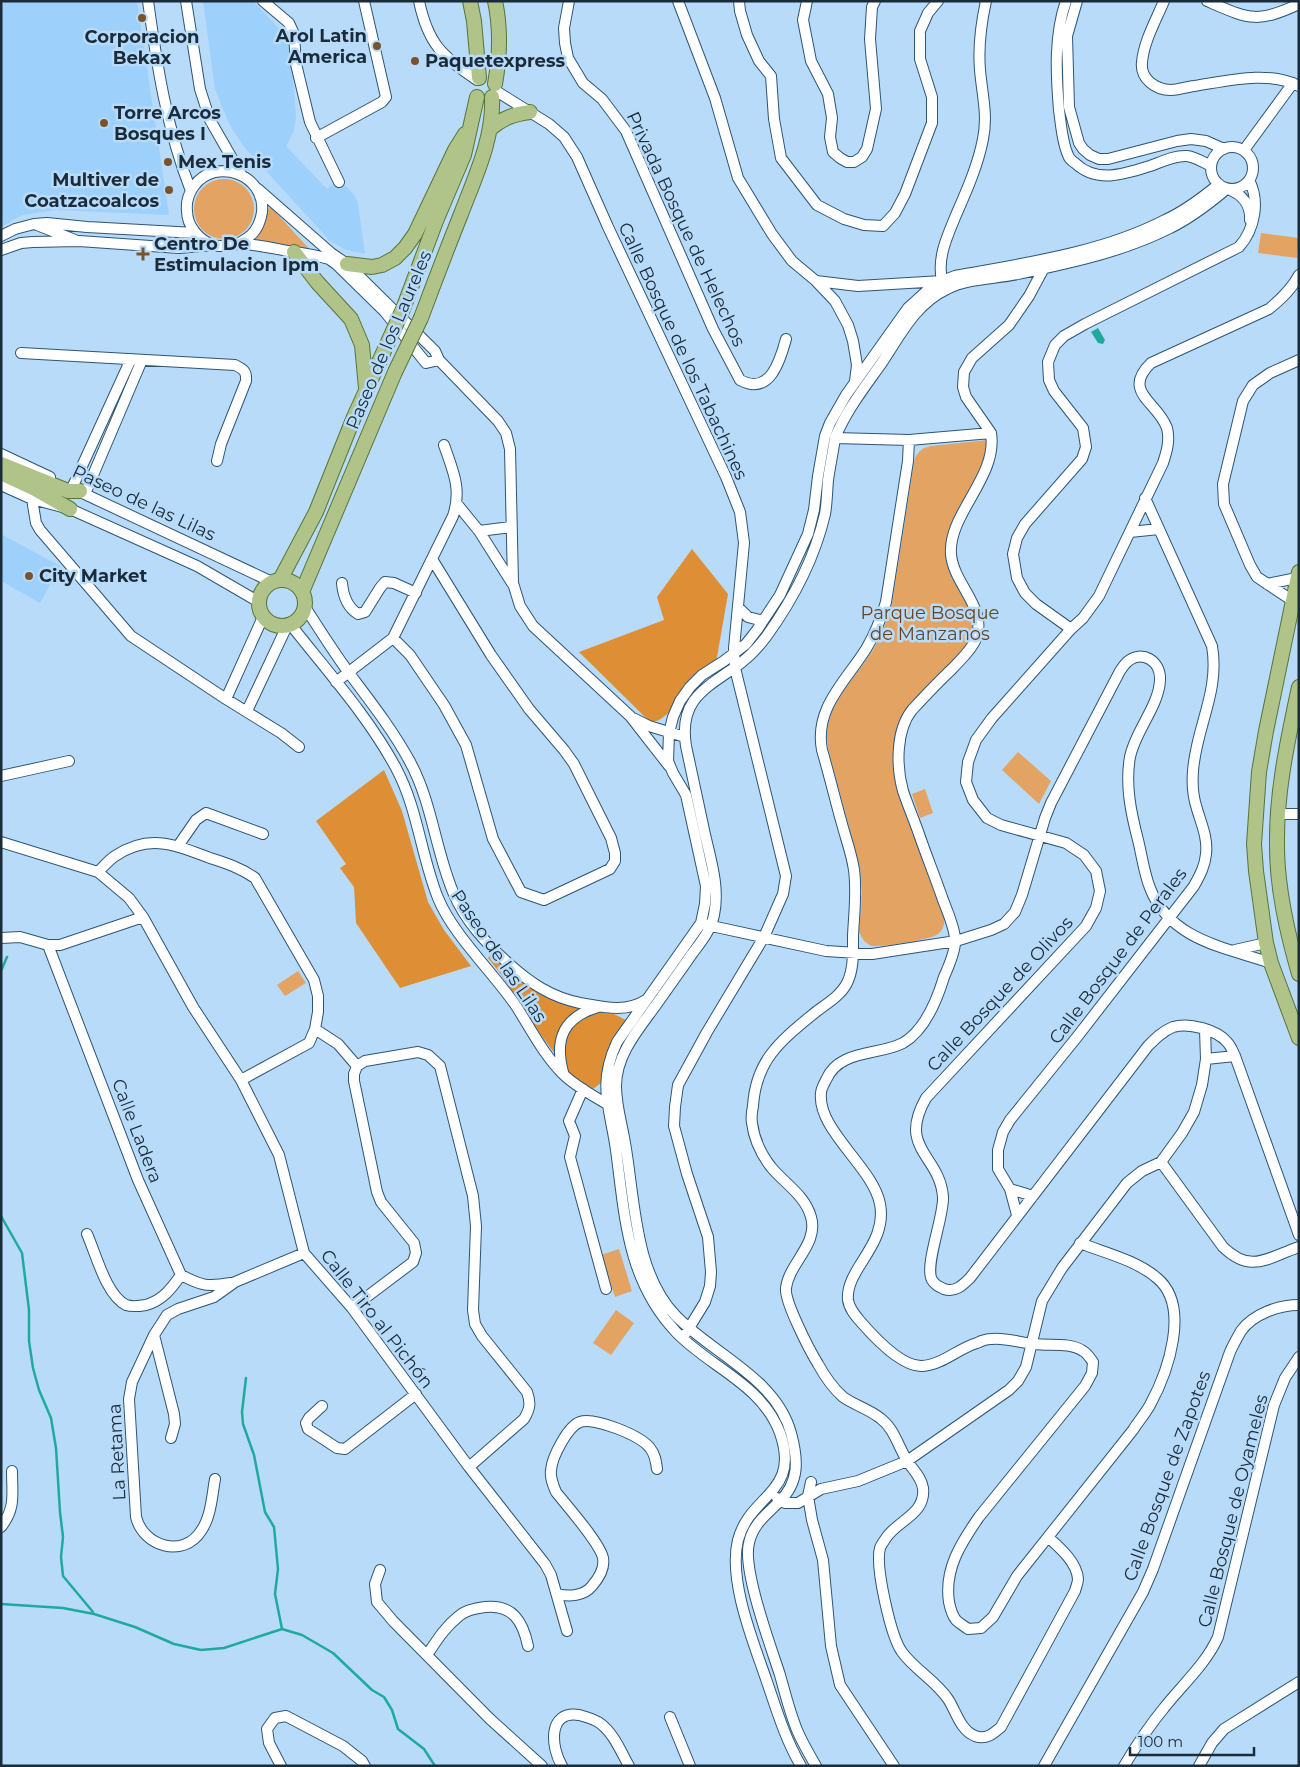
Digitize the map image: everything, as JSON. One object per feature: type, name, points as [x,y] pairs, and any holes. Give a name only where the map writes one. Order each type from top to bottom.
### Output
[{"type":"main road","points":[[470,1],[474,21],[478,79],[473,89],[478,97],[486,100],[494,91],[494,80],[487,76],[478,79]]},
{"type":"main road","name":"Paseo de los Laureles","points":[[302,592],[395,372],[420,318],[480,167],[490,129],[500,54],[495,1]]},
{"type":"main road","name":"Paseo de los Laureles","points":[[276,581],[316,512],[366,388],[402,309],[464,155],[478,97]]},
{"type":"main road","points":[[490,129],[504,118],[530,112]]},
{"type":"main road","points":[[346,264],[372,267],[382,265],[395,258],[405,248],[415,234],[455,150],[472,122]]},
{"type":"main road","points":[[294,252],[317,282],[351,319],[362,344],[366,388]]},
{"type":"main road","points":[[1,464],[68,491],[79,491]]},
{"type":"main road","points":[[1,474],[35,489],[70,509]]},
{"type":"main road","points":[[316,512],[322,516],[334,518]]},
{"type":"main road","points":[[1298,575],[1266,731],[1256,793],[1254,844],[1266,943],[1271,963],[1299,1038]]},
{"type":"main road","points":[[276,581],[293,583],[302,592],[305,599],[305,607],[302,614],[289,625],[274,625],[263,617],[259,602],[265,587],[276,581]]},
{"type":"main road","points":[[1299,687],[1282,770],[1277,846],[1279,884],[1286,926],[1299,974]]},
{"type":"main road","points":[[1271,706],[1282,714],[1288,714],[1294,710]]},
{"type":"main road","points":[[1266,731],[1278,728],[1288,738]]},
{"type":"street","points":[[148,1],[159,77],[182,168],[191,191]]},
{"type":"street","points":[[186,1],[200,89],[207,112],[241,174]]},
{"type":"street","points":[[264,1],[289,23],[294,34],[296,64],[310,122],[316,138],[339,182]]},
{"type":"street","points":[[316,138],[382,102],[386,97],[364,1]]},
{"type":"street","points":[[419,1],[429,37],[451,62],[478,79]]},
{"type":"street","name":"Privada Bosque de Helechos","points":[[568,1],[564,28],[568,58],[583,82],[602,99],[626,131],[713,328],[740,380],[747,384],[756,384],[768,379],[775,370],[786,339]]},
{"type":"street","points":[[678,1],[715,98],[738,178],[772,234],[792,261],[816,281],[835,301],[848,325],[855,350],[857,370],[855,381]]},
{"type":"street","points":[[740,1],[740,11],[747,35],[759,61],[771,76],[774,119],[781,158],[817,205],[844,219],[864,225],[882,226],[895,214],[905,194],[932,123],[932,97],[920,59],[920,31],[928,13],[938,1]]},
{"type":"street","points":[[807,1],[803,20],[811,61],[828,94],[832,118],[830,137],[834,152],[847,162],[854,162],[862,157],[867,149],[876,109],[870,39],[872,7],[875,1]]},
{"type":"street","points":[[942,281],[940,266],[942,253],[976,168],[983,138],[986,109],[980,69],[980,42],[985,1]]},
{"type":"street","points":[[1066,1],[1058,35],[1057,69],[1060,119],[1068,157],[1080,168],[1096,176],[1122,174],[1185,156],[1195,158],[1211,166]]},
{"type":"street","points":[[801,1766],[784,1732],[748,1627],[738,1588],[736,1556],[740,1533],[752,1512],[773,1491],[784,1471],[785,1458],[780,1433],[766,1409],[744,1385],[675,1331],[652,1301],[644,1287],[625,1224],[615,1146],[607,1104],[606,1078],[610,1059],[622,1034],[638,1022],[706,925],[716,906],[716,884],[686,742],[687,714],[694,700],[709,684],[735,668],[754,652],[790,600],[818,537],[825,512],[835,438],[839,428],[925,292],[942,281],[955,276],[1061,255],[1125,237],[1178,214],[1223,188],[1240,187],[1249,180],[1253,164],[1250,156],[1244,150],[1224,148],[1191,138],[1108,159],[1099,159],[1083,149],[1079,143],[1069,107],[1067,36],[1077,1]]},
{"type":"street","points":[[1164,1],[1145,48],[1141,64],[1149,82],[1157,87],[1171,90],[1254,78],[1280,78],[1296,85],[1244,150]]},
{"type":"street","points":[[1207,1],[1242,16],[1257,18],[1278,14],[1298,3]]},
{"type":"street","name":"Calle Bosque de los Tabachines","points":[[494,91],[549,124],[564,137],[577,158],[726,477],[740,512],[744,543],[734,654],[735,668],[786,876],[782,894],[764,937],[707,1032],[678,1085],[674,1126],[687,1174],[708,1237],[711,1272],[710,1286],[705,1302],[683,1338]]},
{"type":"street","points":[[1224,148],[1215,156],[1211,166],[1212,174],[1223,188],[1238,193],[1248,205],[1251,216],[1250,229]]},
{"type":"street","points":[[214,245],[203,240],[195,233],[189,223],[187,201],[191,191],[207,175],[218,171],[230,171],[241,174],[346,264],[435,350],[439,360],[498,421],[506,433],[510,449],[513,583],[520,606],[533,626],[630,716],[670,767],[686,795],[706,886],[706,925],[649,998],[620,1063],[616,1079],[617,1102],[626,1144],[636,1222],[642,1249],[654,1283],[670,1310],[689,1328],[751,1376],[775,1402],[790,1429],[797,1471],[781,1501],[757,1524],[749,1543],[747,1557],[762,1621],[796,1728],[816,1766]]},
{"type":"street","points":[[1071,629],[1030,599],[1017,578],[1014,562],[1015,546],[1020,531],[1082,458],[1086,446],[1083,428],[1054,391],[1049,380],[1047,368],[1052,350],[1064,336],[1085,324],[1234,250],[1243,243],[1250,229],[1256,200],[1249,180]]},
{"type":"street","points":[[670,767],[669,733],[676,709],[690,687],[702,675],[746,644],[780,595],[808,534],[814,510],[824,436],[830,423],[855,381],[913,310],[958,284],[1044,268],[1112,250],[1159,234],[1194,215],[1223,188]]},
{"type":"street","points":[[238,244],[252,235],[260,221],[262,205],[258,189]]},
{"type":"street","points":[[1,236],[15,229],[47,223],[195,233]]},
{"type":"street","points":[[34,224],[83,242]]},
{"type":"street","points":[[83,242],[90,236],[87,227]]},
{"type":"street","points":[[1,250],[21,243],[83,242],[179,248],[238,244],[321,256],[336,264],[385,312],[426,360],[426,363],[439,360]]},
{"type":"street","points":[[1044,268],[1008,325],[972,358],[964,372],[963,387],[966,397],[991,434],[992,448],[990,458],[956,528],[951,549],[953,564],[978,616],[978,634],[969,651],[908,714],[903,726],[900,747],[903,790],[956,940],[942,985],[934,1003],[913,1035],[903,1043],[890,1048],[853,1056],[839,1063],[827,1076],[820,1093],[827,1121],[870,1180],[879,1197],[882,1214],[880,1230],[849,1288],[848,1301],[853,1312],[862,1323],[899,1358],[911,1364],[922,1366],[936,1363],[973,1344],[991,1339],[1071,1346],[1084,1351],[1092,1362],[1092,1373],[1073,1403],[979,1517],[955,1556],[949,1574],[948,1592],[950,1608],[955,1619],[968,1630],[981,1628],[994,1618],[1017,1576],[1133,1430],[1150,1405],[1163,1375],[1175,1332],[1175,1311],[1168,1293],[1158,1278],[1144,1269],[1080,1243]]},
{"type":"street","name":"Calle Bosque de Olivos","points":[[1299,275],[1295,284],[1269,309],[1151,363],[1142,372],[1139,382],[1141,393],[1161,416],[1167,429],[1168,446],[1163,463],[1099,596],[1083,618],[992,718],[976,740],[968,762],[966,782],[972,800],[987,818],[1000,825],[1066,843],[1084,855],[1096,872],[1100,891],[1096,908],[1086,926],[926,1098],[918,1113],[915,1127],[917,1140],[940,1182],[943,1197],[942,1214],[930,1265],[931,1279],[938,1287],[949,1291],[960,1288],[970,1278],[1148,1046],[1160,1034],[1175,1027],[1191,1026],[1218,1034],[1227,1042],[1235,1056],[1299,1236]]},
{"type":"street","points":[[816,281],[858,286],[942,281]]},
{"type":"street","points":[[21,353],[235,365],[243,369],[247,374],[246,381],[216,461]]},
{"type":"street","points":[[79,491],[131,359]]},
{"type":"street","points":[[79,491],[142,360]]},
{"type":"street","points":[[1293,601],[1267,584],[1250,565],[1229,520],[1224,504],[1223,484],[1243,401],[1253,385],[1270,373],[1299,360]]},
{"type":"street","points":[[835,438],[909,440],[991,434]]},
{"type":"street","points":[[909,440],[908,461],[886,602],[872,640],[832,697],[820,730],[822,750],[854,870],[855,893],[851,969],[848,981],[840,992],[780,1042],[768,1056],[759,1073],[753,1094],[752,1121],[757,1144],[770,1166],[807,1205],[813,1221],[811,1237],[791,1273],[785,1290],[789,1305],[818,1364],[843,1397],[880,1418],[892,1430],[907,1461],[919,1475],[923,1489],[922,1502],[915,1513],[892,1530],[880,1548],[881,1577],[892,1628],[898,1646],[908,1660],[935,1684],[946,1697],[964,1728],[972,1735],[980,1738],[991,1736],[1001,1726],[1075,1591],[1078,1578],[1074,1565],[1048,1537]]},
{"type":"street","points":[[336,682],[393,638],[453,516],[457,504],[456,477],[444,445]]},
{"type":"street","name":"Paseo de las Lilas","points":[[1,454],[276,581]]},
{"type":"street","name":"Paseo de las Lilas","points":[[1,486],[32,499],[70,509],[197,566],[259,602]]},
{"type":"street","name":"Calle Bosque de Perales","points":[[1017,1215],[1010,1189],[998,1169],[998,1150],[1010,1120],[1170,918],[1194,886],[1203,870],[1206,839],[1196,806],[1193,790],[1193,770],[1213,684],[1215,663],[1212,646],[1204,627],[1145,498]]},
{"type":"street","points":[[32,499],[36,523],[40,530],[131,636],[299,747]]},
{"type":"street","points":[[457,504],[479,531],[513,583]]},
{"type":"street","points":[[479,531],[511,527]]},
{"type":"street","points":[[1130,532],[1159,529]]},
{"type":"street","points":[[393,638],[410,655],[444,705],[466,745],[493,839],[521,892],[544,900],[610,869],[615,853],[611,838],[574,764],[529,709],[491,655],[432,559]]},
{"type":"street","points":[[1267,584],[1298,575]]},
{"type":"street","points":[[342,583],[344,596],[353,611],[358,614],[365,612],[385,582],[394,583],[416,593]]},
{"type":"street","name":"Paseo de las Lilas","points":[[305,607],[348,672],[395,737],[417,775],[428,803],[453,892],[476,930],[487,944],[540,989],[560,998],[610,1008],[629,1007],[649,998]]},
{"type":"street","points":[[738,607],[748,617],[763,621]]},
{"type":"street","points":[[226,699],[263,617]]},
{"type":"street","points":[[247,711],[289,625]]},
{"type":"street","name":"Paseo de las Lilas","points":[[289,625],[368,724],[403,782],[415,814],[431,874],[444,910],[516,1007],[536,1041],[564,1075],[583,1090],[607,1104]]},
{"type":"street","points":[[706,925],[826,951],[872,954],[956,940],[991,930],[1004,924],[1014,912],[1022,895],[1044,818],[1051,803],[1120,671],[1128,661],[1140,656],[1152,660],[1160,669],[1160,681],[1156,697],[1135,739],[1130,758],[1128,785],[1134,826],[1150,888],[1159,905],[1170,918],[1192,936],[1271,963]]},
{"type":"street","points":[[630,716],[686,742]]},
{"type":"street","points":[[647,738],[658,745],[668,748],[686,742]]},
{"type":"street","points":[[1,776],[69,761]]},
{"type":"street","points":[[178,846],[196,820],[206,813],[262,834]]},
{"type":"street","points":[[1278,814],[1299,814]]},
{"type":"street","name":"Calle Tiro al Pichón","points":[[1,842],[98,872],[129,898],[143,917],[193,1007],[241,1080],[279,1155],[304,1253],[352,1308],[469,1468],[545,1564],[551,1575],[567,1631]]},
{"type":"street","points":[[98,872],[114,856],[153,842],[178,846],[245,870],[255,878],[314,980],[318,1004],[316,1029],[309,1043],[241,1080]]},
{"type":"street","points":[[1,938],[20,937],[48,945],[60,945],[143,917]]},
{"type":"street","points":[[1234,950],[1266,943]]},
{"type":"street","name":"Calle Ladera","points":[[48,945],[138,1180],[181,1275]]},
{"type":"street","points":[[564,1075],[559,1050],[564,1030],[584,1011],[599,1007]]},
{"type":"street","name":"Paseo de las Lilas","points":[[610,1008],[638,1022]]},
{"type":"street","points":[[316,1029],[338,1044],[357,1066]]},
{"type":"street","points":[[773,1491],[781,1501],[789,1504],[798,1503],[821,1489],[880,1473],[907,1461],[1009,1390],[1018,1381],[1026,1367],[1033,1344],[1042,1301],[1056,1276],[1127,1183],[1142,1171],[1161,1162],[1182,1133],[1194,1112],[1202,1085],[1206,1059],[1205,1030]]},
{"type":"street","points":[[352,1308],[413,1262],[416,1253],[414,1243],[382,1202],[377,1192],[354,1081],[357,1066],[365,1060],[418,1052],[428,1055],[440,1066],[473,1196],[476,1226],[473,1310],[475,1324],[482,1336],[527,1392],[530,1401],[529,1411],[524,1419],[469,1468]]},
{"type":"street","points":[[1206,1059],[1235,1056]]},
{"type":"street","points":[[583,1090],[569,1120],[575,1136],[570,1157],[606,1289]]},
{"type":"street","points":[[1161,1162],[1222,1247],[1232,1256],[1244,1262],[1256,1262],[1299,1247]]},
{"type":"street","points":[[1010,1189],[1032,1196]]},
{"type":"street","points":[[87,1234],[110,1290],[118,1300],[128,1306],[141,1306],[155,1302],[169,1292],[181,1275],[200,1285],[212,1287],[235,1282]]},
{"type":"street","name":"La Retama","points":[[215,1479],[207,1518],[201,1532],[193,1541],[182,1546],[168,1547],[154,1542],[144,1534],[138,1526],[136,1517],[129,1399],[132,1382],[154,1335],[167,1314],[214,1298],[235,1282],[304,1253]]},
{"type":"street","name":"Calle Bosque de Zapotes","points":[[1044,1766],[1146,1585],[1230,1352],[1242,1329],[1257,1316],[1281,1307],[1299,1305]]},
{"type":"street","points":[[154,1335],[174,1414],[175,1424],[171,1438]]},
{"type":"street","name":"Calle Bosque de Oyameles","points":[[1124,1766],[1159,1714],[1209,1655],[1218,1637],[1274,1405],[1285,1378],[1299,1357]]},
{"type":"street","points":[[322,1406],[309,1418],[306,1423],[308,1429],[337,1448],[345,1448],[416,1394]]},
{"type":"street","points":[[557,1594],[566,1597],[577,1595],[590,1589],[603,1569],[603,1557],[598,1546],[556,1492],[552,1481],[551,1469],[553,1458],[570,1429],[578,1422],[589,1420],[631,1435],[650,1448],[656,1459],[657,1469]]},
{"type":"street","points":[[1,1527],[10,1513],[13,1500],[12,1471]]},
{"type":"street","points":[[784,1471],[797,1471],[811,1482],[836,1486]]},
{"type":"street","points":[[811,1482],[808,1496],[812,1520],[823,1560],[831,1646],[840,1685],[894,1766]]},
{"type":"street","points":[[798,1503],[812,1520]]},
{"type":"street","points":[[380,1570],[375,1584],[377,1602],[392,1621],[490,1719],[542,1766]]},
{"type":"street","points":[[427,1655],[443,1630],[461,1614],[477,1608],[494,1606],[505,1609],[517,1618],[525,1631],[528,1646]]},
{"type":"street","points":[[1199,1766],[1212,1742],[1224,1728],[1299,1682]]},
{"type":"street","points":[[560,1761],[553,1742],[554,1730],[561,1719],[572,1714],[586,1716],[600,1724],[614,1738],[629,1766]]},
{"type":"street","points":[[281,1766],[269,1743],[267,1729],[275,1718],[286,1716],[343,1746],[362,1761],[365,1766]]},
{"type":"street","points":[[670,1717],[690,1766]]},
{"type":"shaded area","points":[[1,1],[137,1],[169,215],[56,210],[22,215],[1,227]]},
{"type":"shaded area","points":[[203,1],[253,1],[288,38],[291,47],[296,117],[294,131],[286,146],[327,189],[339,179],[355,196],[358,203],[365,254],[346,250],[330,241],[245,148],[234,132],[215,89]]},
{"type":"shaded area","points":[[1098,328],[1105,340],[1103,344],[1098,343],[1091,332]]},
{"type":"shaded area","points":[[1,534],[60,566],[40,603],[1,581]]},
{"type":"shaded area","points":[[692,549],[728,594],[716,663],[667,714],[658,720],[651,721],[579,652],[664,620],[657,597]]},
{"type":"shaded area","points":[[384,770],[402,811],[428,902],[444,930],[471,966],[400,988],[356,923],[354,887],[340,868],[346,864],[316,821]]},
{"type":"shaded area","points":[[492,954],[513,974],[542,994],[581,1007],[567,1019],[556,1055],[488,958]]},
{"type":"shaded area","points":[[600,1011],[608,1011],[628,1021],[604,1068],[601,1083],[593,1089],[568,1073],[565,1050],[570,1029],[583,1018]]},
{"type":"green space","points":[[224,179],[241,184],[249,192],[254,209],[249,226],[241,234],[224,239],[207,234],[199,226],[194,209],[199,192],[207,184]]},
{"type":"green space","points":[[270,206],[313,253],[255,241]]},
{"type":"green space","points":[[1261,233],[1299,238],[1297,258],[1258,253]]},
{"type":"green space","name":"Parque Bosque de Manzanos","points":[[988,440],[987,453],[949,534],[946,548],[947,561],[951,573],[972,613],[972,635],[966,648],[908,707],[899,724],[895,758],[944,916],[944,926],[938,934],[926,939],[871,946],[864,941],[859,932],[862,893],[860,869],[828,748],[827,734],[829,721],[840,697],[875,647],[888,617],[892,604],[916,456],[919,451],[931,446]]},
{"type":"green space","points":[[1018,752],[1051,781],[1039,804],[1002,770]]},
{"type":"green space","points":[[925,789],[933,813],[920,818],[912,794]]},
{"type":"green space","points":[[298,971],[306,983],[285,996],[277,985]]},
{"type":"green space","points":[[619,1249],[632,1291],[615,1297],[601,1255]]},
{"type":"green space","points":[[616,1310],[634,1323],[611,1355],[593,1343]]},
{"type":"waterway","points":[[1,971],[7,957]]},
{"type":"waterway","points":[[1,1216],[22,1253],[29,1310],[29,1341],[33,1368],[39,1390],[51,1418],[56,1448],[63,1537],[61,1557],[63,1576],[93,1612]]},
{"type":"waterway","points":[[246,1378],[242,1412],[243,1424],[254,1455],[265,1512],[274,1527],[278,1569],[275,1594],[282,1629]]},
{"type":"waterway","points":[[1,1604],[63,1608],[94,1614],[135,1627],[174,1644],[201,1650],[224,1648],[282,1629],[302,1635],[333,1653],[372,1690],[384,1697],[392,1710],[398,1729],[424,1749],[435,1766]]},
{"type":"place","name":"Corporacion Bekax","points":[[142,18]]},
{"type":"place","name":"Arol Latin America","points":[[377,46]]},
{"type":"place","name":"Paquetexpress","points":[[415,61]]},
{"type":"place","name":"Torre Arcos Bosques I","points":[[104,123]]},
{"type":"place","name":"Mex Tenis","points":[[168,162]]},
{"type":"place","name":"Multiver de Coatzacoalcos","points":[[169,190]]},
{"type":"place","name":"Centro De Estimulacion Ipm","points":[[143,254]]},
{"type":"place","name":"City Market","points":[[29,576]]}]
